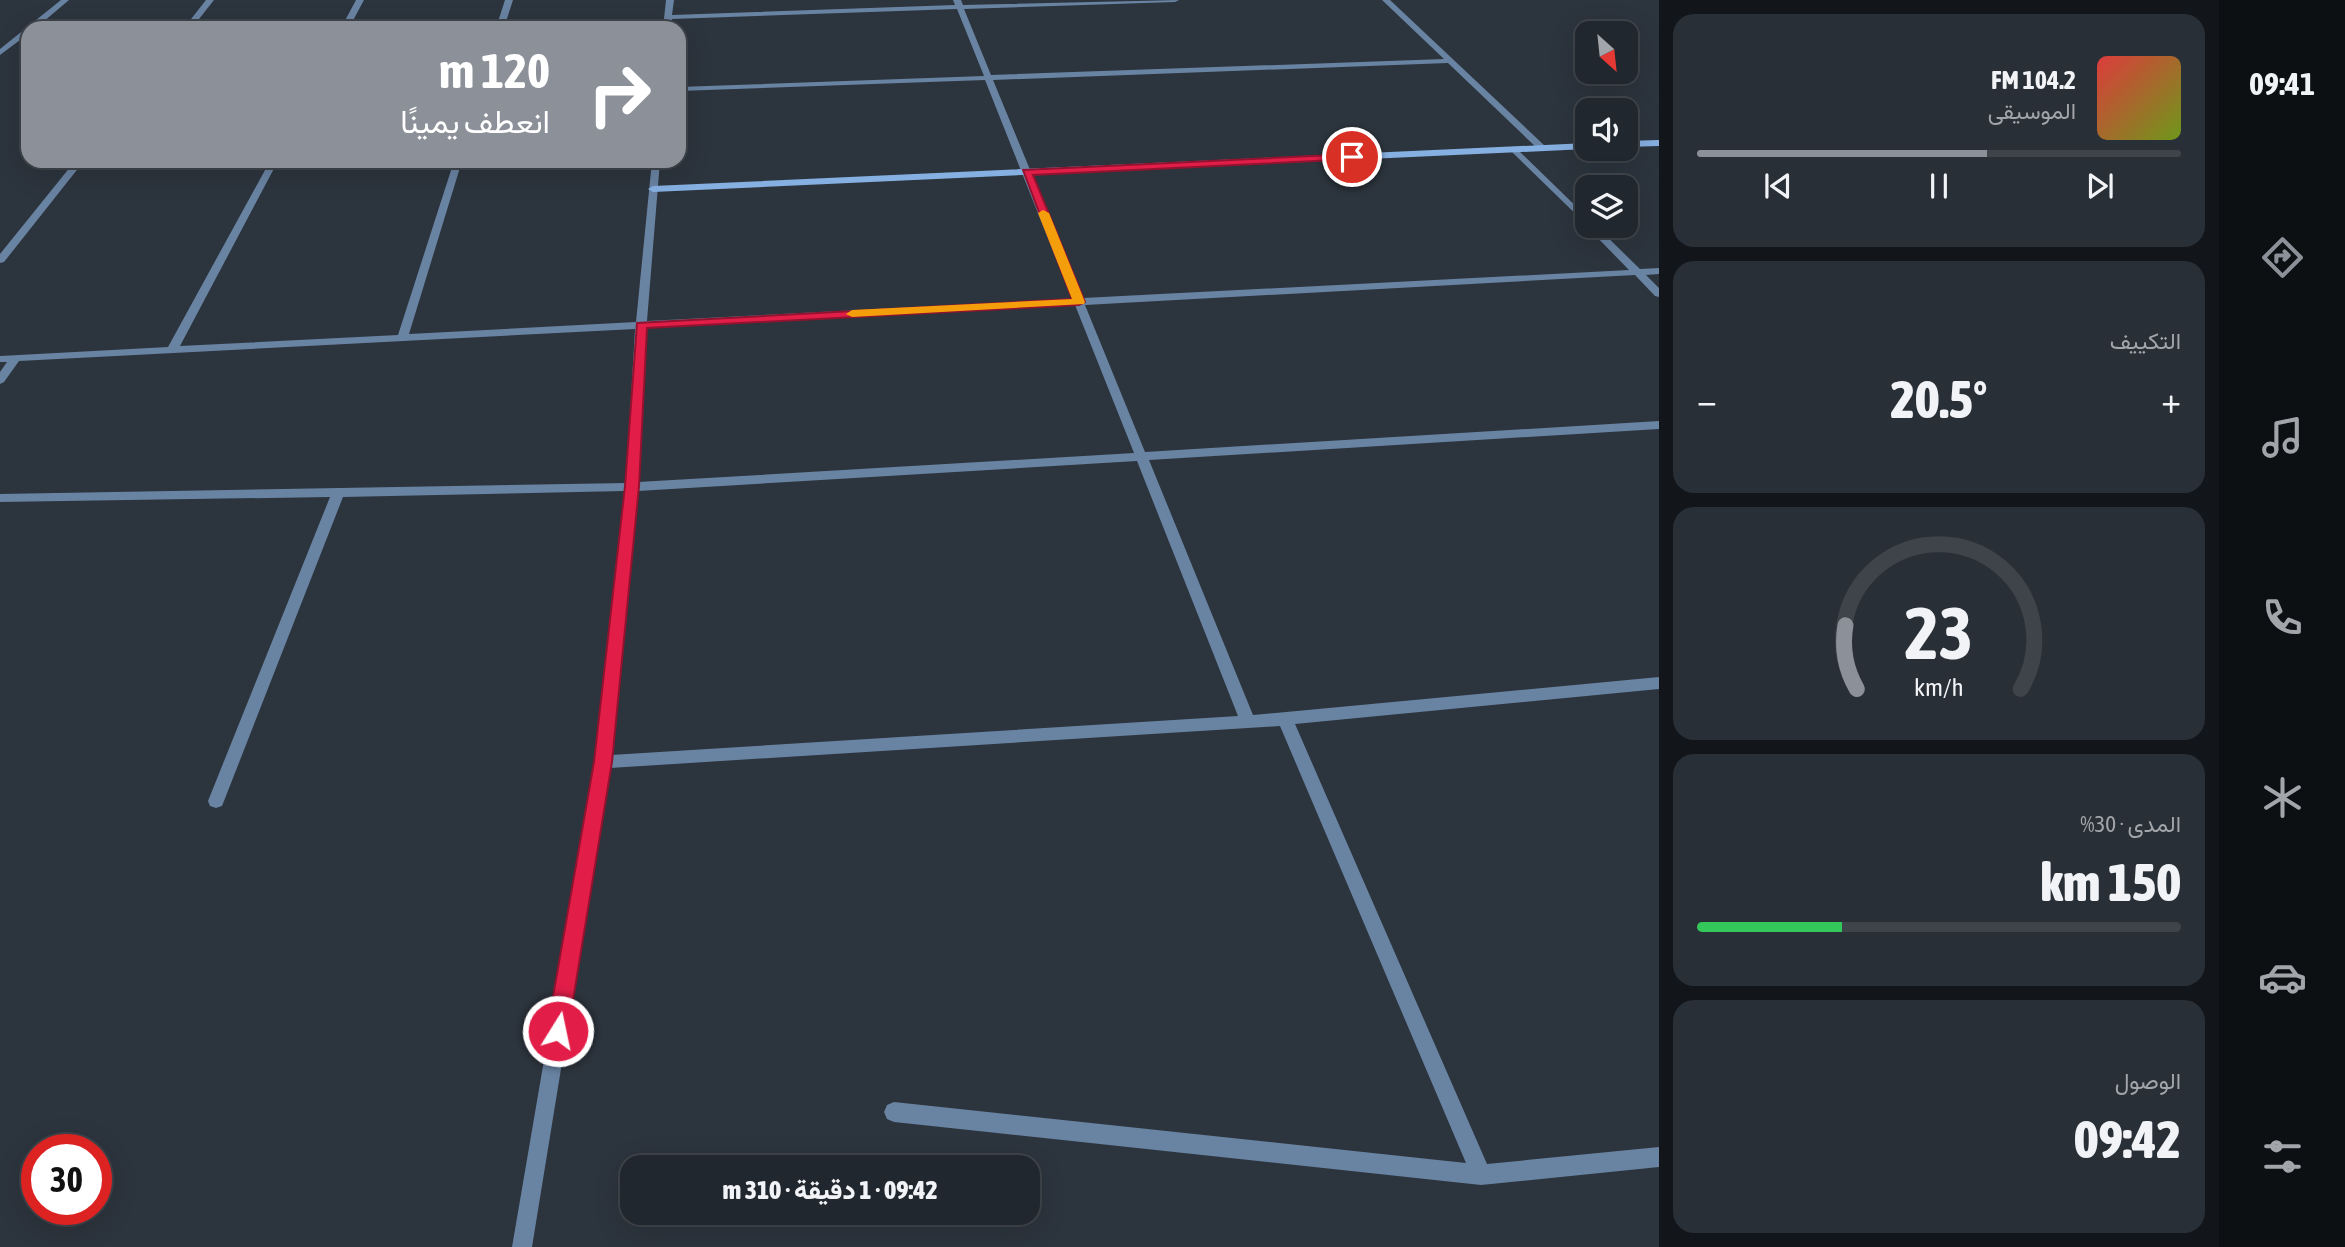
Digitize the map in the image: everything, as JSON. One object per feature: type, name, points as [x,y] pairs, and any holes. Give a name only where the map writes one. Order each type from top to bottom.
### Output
[{"type":"street","points":[[39,21],[65,0]]},
{"type":"street","points":[[194,21],[210,0]]},
{"type":"street","points":[[349,21],[360,0]]},
{"type":"street","points":[[502,21],[509,0]]},
{"type":"street","points":[[668,21],[670,0]]},
{"type":"street","points":[[668,17],[958,4],[1175,0]]},
{"type":"street","points":[[1386,0],[1542,148]]},
{"type":"street","points":[[958,4],[1248,721]]},
{"type":"street","points":[[0,54],[21,36]]},
{"type":"street","points":[[686,89],[1450,61]]},
{"type":"street","points":[[1638,144],[1659,143]]},
{"type":"street","points":[[653,189],[1575,147]]},
{"type":"street","points":[[1515,150],[1575,210]]},
{"type":"street","points":[[0,260],[74,168]]},
{"type":"street","points":[[172,350],[270,168]]},
{"type":"street","points":[[402,338],[456,168]]},
{"type":"street","points":[[522,1247],[603,762],[632,486],[641,325],[655,168]]},
{"type":"street","points":[[1603,238],[1659,294]]},
{"type":"street","points":[[0,359],[1659,271]]},
{"type":"street","points":[[0,380],[15,359]]},
{"type":"street","points":[[0,498],[632,486],[1659,425]]},
{"type":"street","points":[[216,801],[338,493]]},
{"type":"street","points":[[603,762],[1285,719],[1659,683]]},
{"type":"street","points":[[1285,719],[1480,1175]]},
{"type":"street","points":[[894,1112],[1480,1175],[1659,1157]]},
{"type":"slow traffic","points":[[852,314],[1079,302],[1043,213]]},
{"type":"route","points":[[558,1031],[603,762],[632,486],[641,325],[1079,302],[1026,172],[1352,157]]}]
